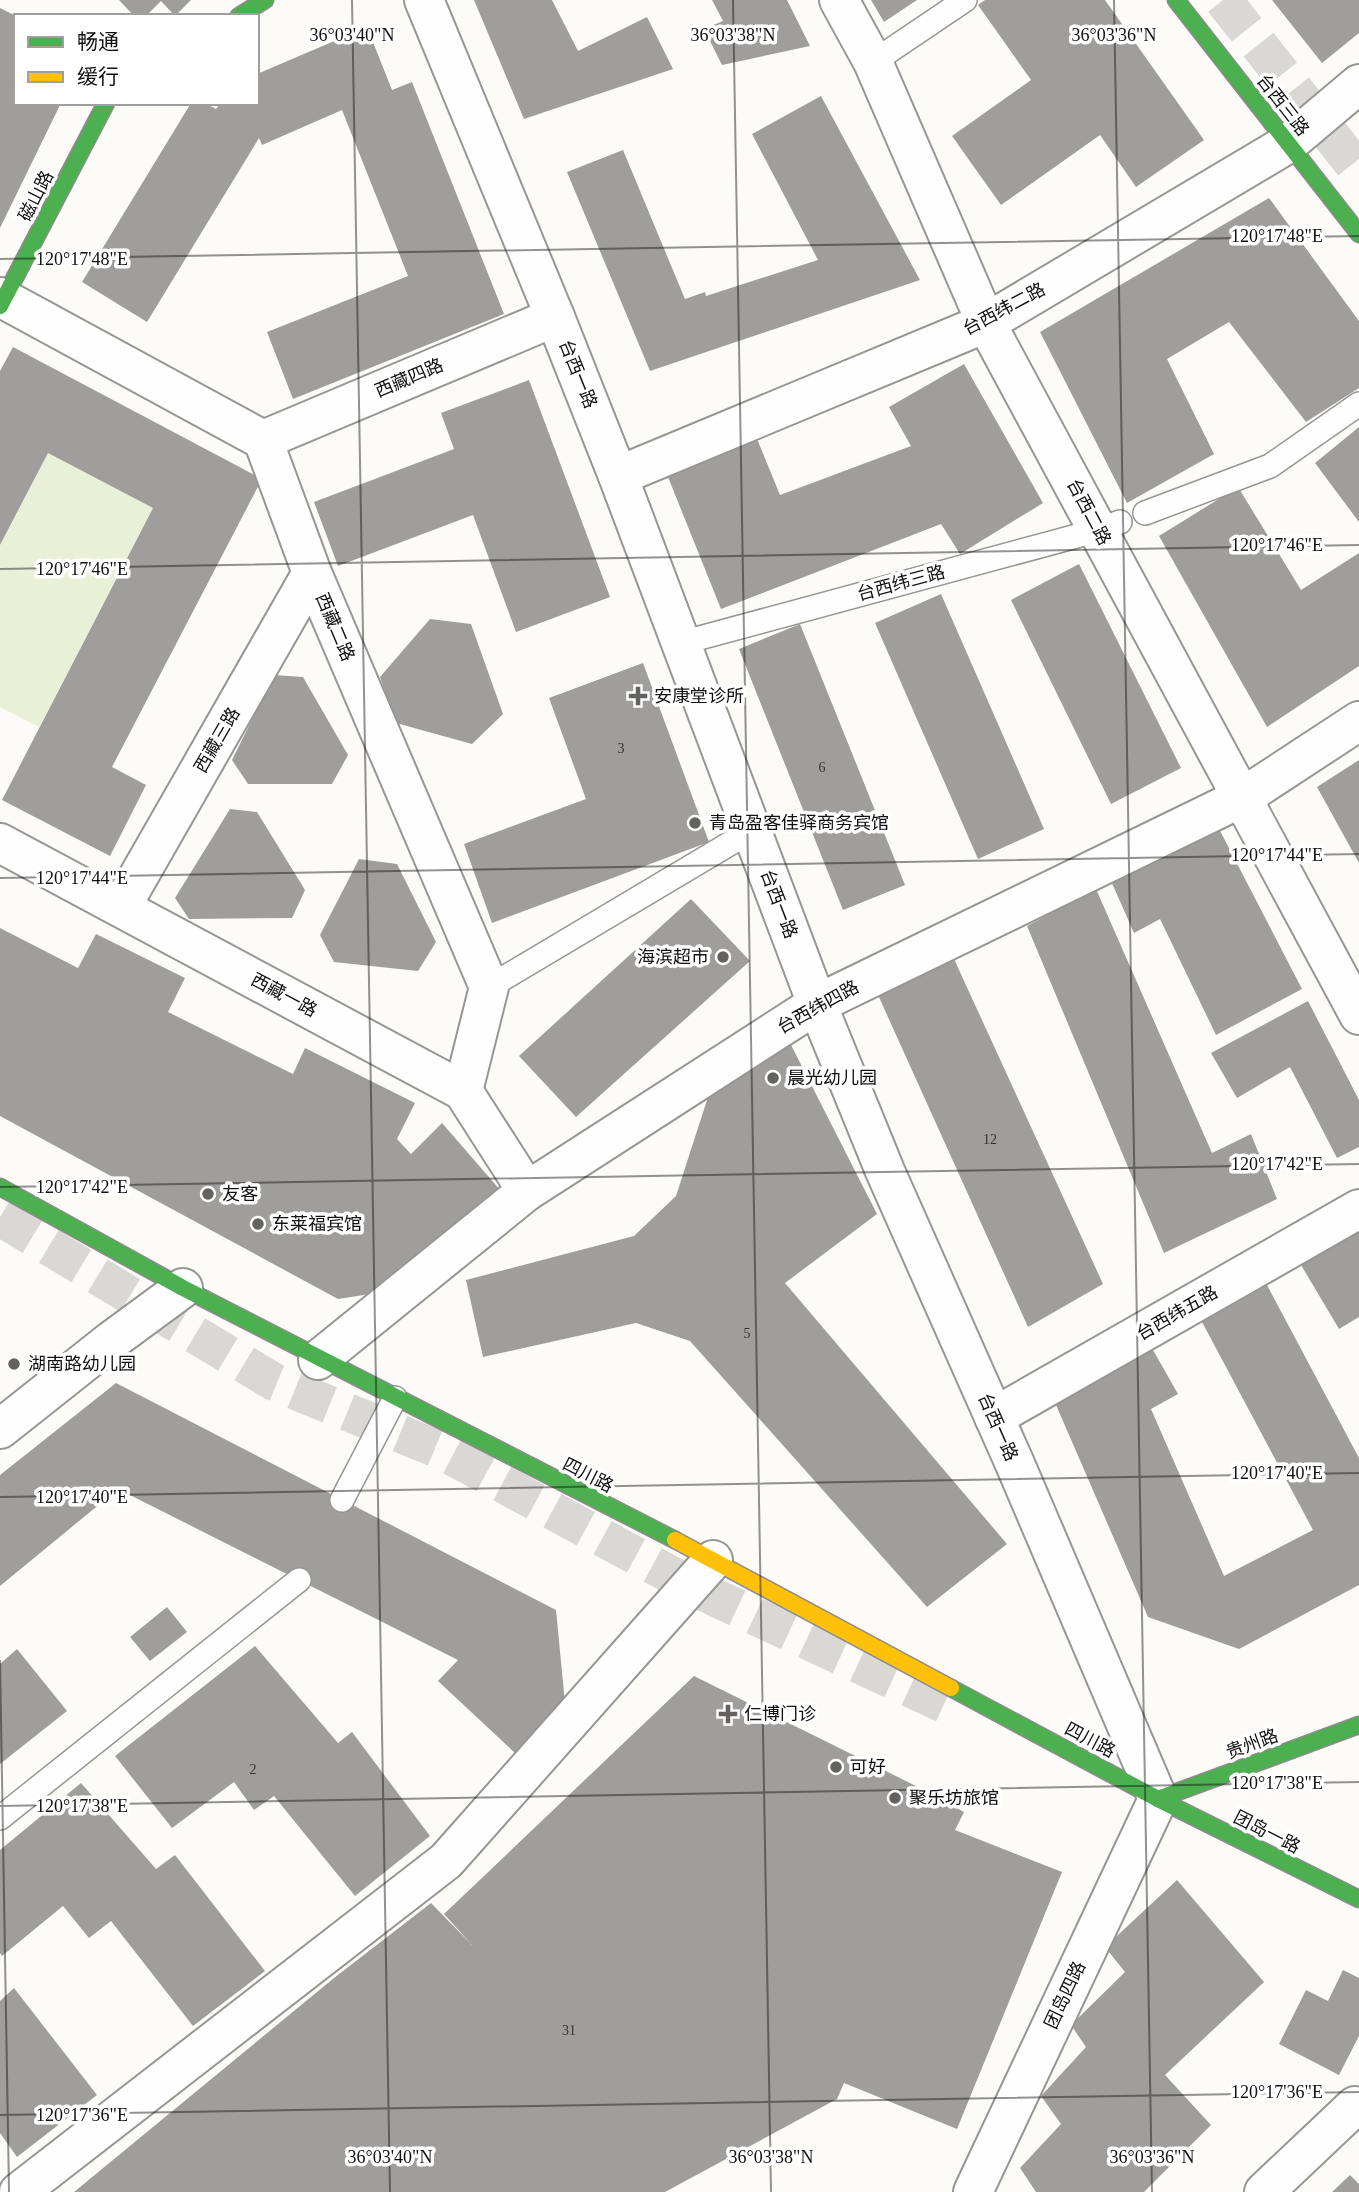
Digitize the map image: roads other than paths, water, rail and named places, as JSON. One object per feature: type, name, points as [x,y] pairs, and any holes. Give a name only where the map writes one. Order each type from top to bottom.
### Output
[{"type":"main road","points":[[242,14],[265,0]]},
{"type":"main road","name":"台西三路","points":[[1176,0],[1359,234]]},
{"type":"main road","name":"磁山路","points":[[1,301],[105,105]]},
{"type":"main road","name":"四川路","points":[[0,1188],[318,1360],[713,1560],[1158,1799]]},
{"type":"main road","name":"贵州路","points":[[1158,1799],[1359,1725]]},
{"type":"main road","name":"团岛一路","points":[[1158,1799],[1359,1899]]},
{"type":"street","name":"台西一路","points":[[424,0],[618,476],[817,1004],[886,1171],[1158,1799]]},
{"type":"street","name":"台西二路","points":[[839,0],[873,62],[986,323],[1109,526],[1243,797],[1359,1015]]},
{"type":"street","name":"台西纬二路","points":[[618,476],[986,323],[1289,143],[1359,84]]},
{"type":"street","points":[[1,301],[263,440]]},
{"type":"street","name":"西藏四路","points":[[263,440],[555,317]]},
{"type":"street","name":"西藏二路","points":[[263,440],[312,573],[489,987]]},
{"type":"street","name":"西藏三路","points":[[121,907],[312,573]]},
{"type":"street","name":"台西纬四路","points":[[318,1360],[527,1191],[817,1004],[1243,797],[1359,720]]},
{"type":"street","name":"西藏一路","points":[[0,843],[463,1091],[527,1191]]},
{"type":"street","points":[[463,1091],[489,987]]},
{"type":"street","name":"台西纬五路","points":[[994,1417],[1359,1209]]},
{"type":"street","points":[[0,1429],[183,1288]]},
{"type":"street","points":[[19,2192],[446,1861],[713,1560]]},
{"type":"street","name":"团岛四路","points":[[973,2192],[1158,1799]]},
{"type":"street","points":[[1264,2192],[1355,2106]]},
{"type":"lane","points":[[873,62],[965,0]]},
{"type":"lane","points":[[1145,513],[1270,467],[1359,404]]},
{"type":"lane","name":"台西纬三路","points":[[681,643],[1109,526]]},
{"type":"lane","points":[[489,987],[751,831]]},
{"type":"lane","points":[[342,1500],[395,1398]]},
{"type":"lane","points":[[0,1818],[299,1580]]},
{"type":"tunnel","points":[[1223,0],[1359,171]]},
{"type":"tunnel","points":[[0,1217],[274,1382],[440,1450],[701,1591],[961,1712]]},
{"type":"place","name":"安康堂诊所","points":[[638,696]]},
{"type":"place","name":"青岛盈客佳驿商务宾馆","points":[[695,823]]},
{"type":"place","name":"海滨超市","points":[[723,957]]},
{"type":"place","name":"晨光幼儿园","points":[[773,1078]]},
{"type":"place","name":"友客","points":[[208,1194]]},
{"type":"place","name":"东莱福宾馆","points":[[258,1224]]},
{"type":"place","name":"湖南路幼儿园","points":[[14,1364]]},
{"type":"place","name":"仁博门诊","points":[[728,1714]]},
{"type":"place","name":"可好","points":[[836,1767]]},
{"type":"place","name":"聚乐坊旅馆","points":[[895,1798]]}]
